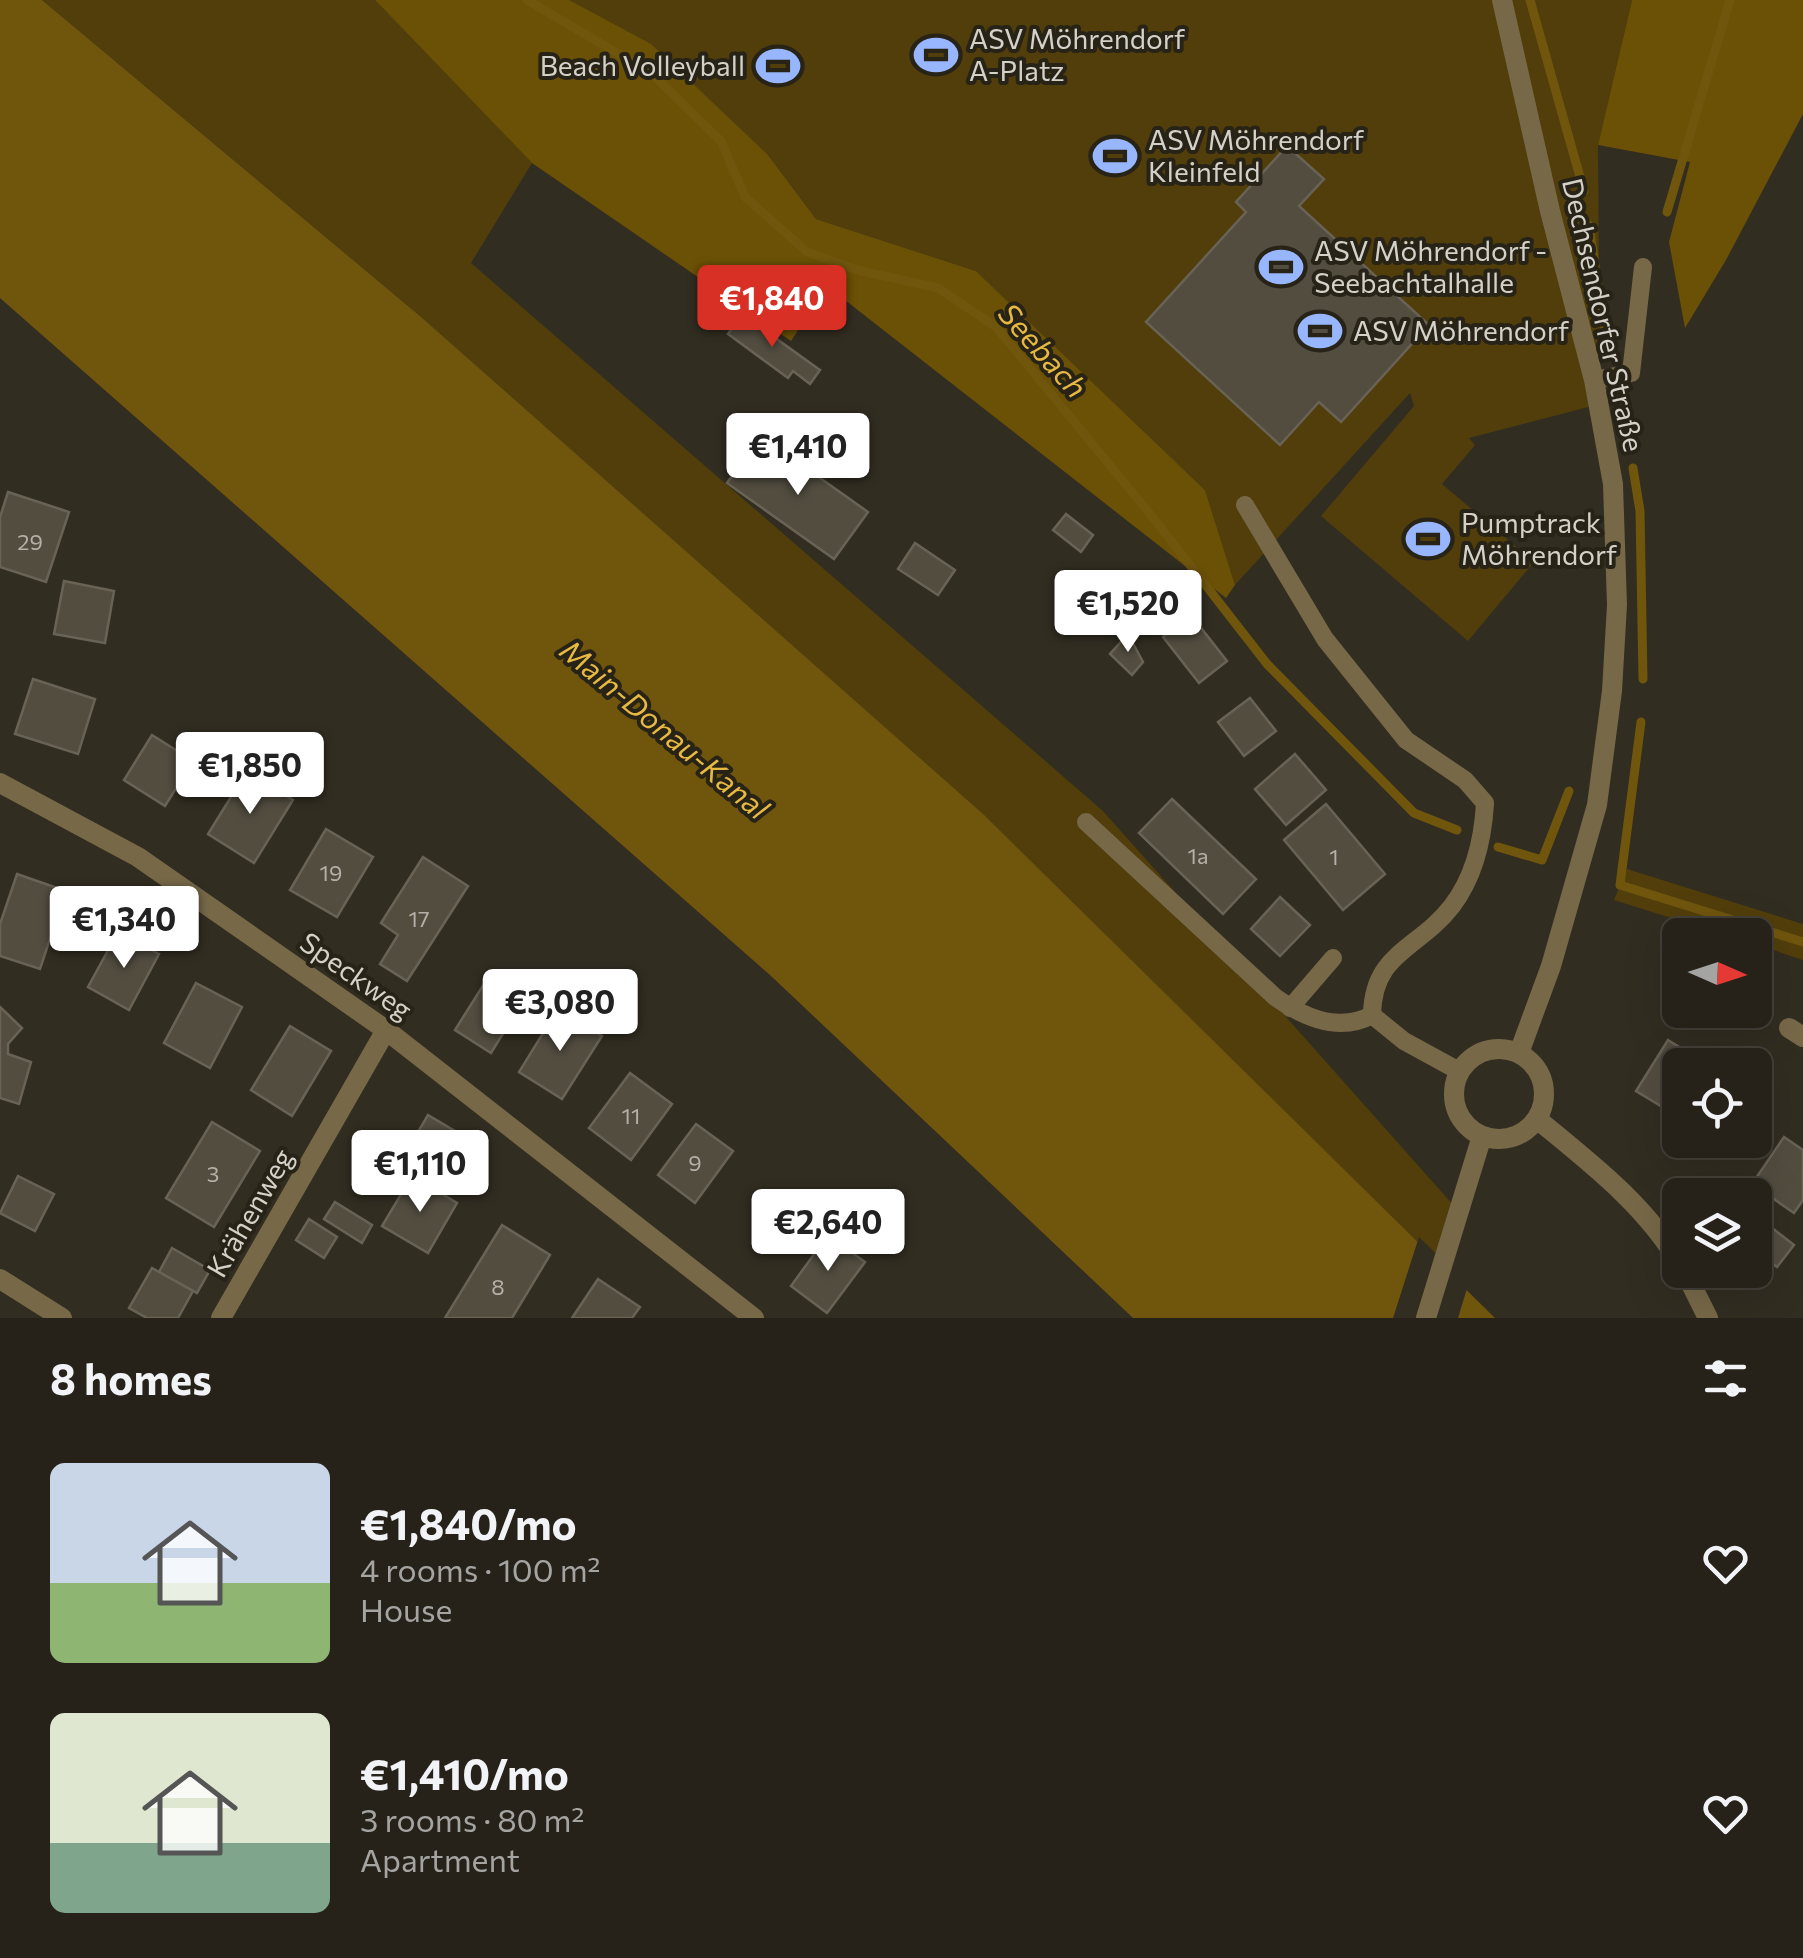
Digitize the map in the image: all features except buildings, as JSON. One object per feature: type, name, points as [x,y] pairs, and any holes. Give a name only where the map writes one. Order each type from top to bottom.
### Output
[{"type":"street","name":"Dechsendorfer Straße","points":[[1502,0],[1594,380],[1613,484],[1617,605],[1612,691],[1597,805],[1578,880],[1520,1053]]},
{"type":"street","name":"Speckweg","points":[[0,783],[138,857],[386,1030],[754,1318]]},
{"type":"street","name":"Krähenweg","points":[[221,1318],[386,1030]]},
{"type":"street","points":[[1505,1048],[1520,1053],[1538,1069],[1544,1083],[1544,1099],[1536,1119],[1524,1132],[1511,1138],[1482,1136],[1460,1118],[1455,1106],[1454,1086],[1459,1070],[1488,1049],[1505,1048]]},
{"type":"street","points":[[1536,1119],[1597,1169],[1652,1222],[1662,1237]]},
{"type":"street","points":[[1426,1318],[1482,1136]]},
{"type":"street","points":[[0,1279],[62,1318]]},
{"type":"street","points":[[1693,1288],[1708,1318]]},
{"type":"lane","points":[[1594,380],[1631,372],[1644,267]]},
{"type":"lane","points":[[1245,505],[1324,640],[1406,740],[1465,780],[1485,803],[1476,860],[1454,904],[1432,928],[1388,963],[1377,979],[1372,1015]]},
{"type":"lane","points":[[1086,822],[1290,1008],[1323,1020],[1356,1024],[1372,1015]]},
{"type":"lane","points":[[1290,1008],[1332,958]]},
{"type":"lane","points":[[1372,1015],[1404,1041],[1459,1070]]},
{"type":"shaded area","points":[[42,0],[375,0],[532,163],[471,263],[1103,811],[1455,1207],[1434,1258],[982,814],[420,316]]},
{"type":"shaded area","points":[[375,0],[569,0],[651,44],[768,155],[816,219],[976,271],[1205,490],[1235,585],[1226,598],[827,286],[791,341],[532,163]]},
{"type":"shaded area","name":"ASV Möhrendorf","points":[[569,0],[1632,0],[1598,145],[1600,404],[1469,438],[1475,445],[1442,484],[1534,562],[1468,641],[1321,516],[1414,406],[1410,393],[1235,585],[1205,490],[976,271],[816,219],[768,155]]},
{"type":"shaded area","points":[[1632,0],[1803,0],[1803,114],[1726,260],[1685,328],[1669,242],[1690,162],[1598,145]]},
{"type":"shaded area","points":[[1627,869],[1803,924],[1803,960],[1772,950],[1772,918],[1671,918],[1614,900]]},
{"type":"water","name":"Main-Donau-Kanal","points":[[0,0],[42,0],[420,316],[983,814],[1495,1318],[1133,1318],[770,975],[0,298]]},
{"type":"pier","points":[[1419,1237],[1468,1285],[1458,1318],[1393,1318]]},
{"type":"waterway","name":"Seebach","points":[[527,0],[651,73],[721,141],[745,197],[807,252],[857,270],[938,288],[996,327],[1267,664],[1414,813],[1457,830]]},
{"type":"waterway","points":[[1530,0],[1584,191]]},
{"type":"waterway","points":[[1667,212],[1730,0]]},
{"type":"waterway","points":[[1589,225],[1607,347]]},
{"type":"waterway","points":[[1620,396],[1629,444]]},
{"type":"waterway","points":[[1633,468],[1640,511],[1643,679]]},
{"type":"waterway","name":"Seebach","points":[[1641,722],[1620,885],[1803,942]]},
{"type":"waterway","points":[[1498,847],[1542,860],[1569,791]]},
{"type":"place","name":"ASV Möhrendorf A-Platz","points":[[936,55]]},
{"type":"place","name":"Beach Volleyball","points":[[778,66]]},
{"type":"place","name":"ASV Möhrendorf Kleinfeld","points":[[1115,156]]},
{"type":"place","name":"ASV Möhrendorf - Seebachtalhalle","points":[[1281,267]]},
{"type":"place","name":"ASV Möhrendorf","points":[[1320,331]]},
{"type":"place","name":"Pumptrack Möhrendorf","points":[[1428,539]]}]
